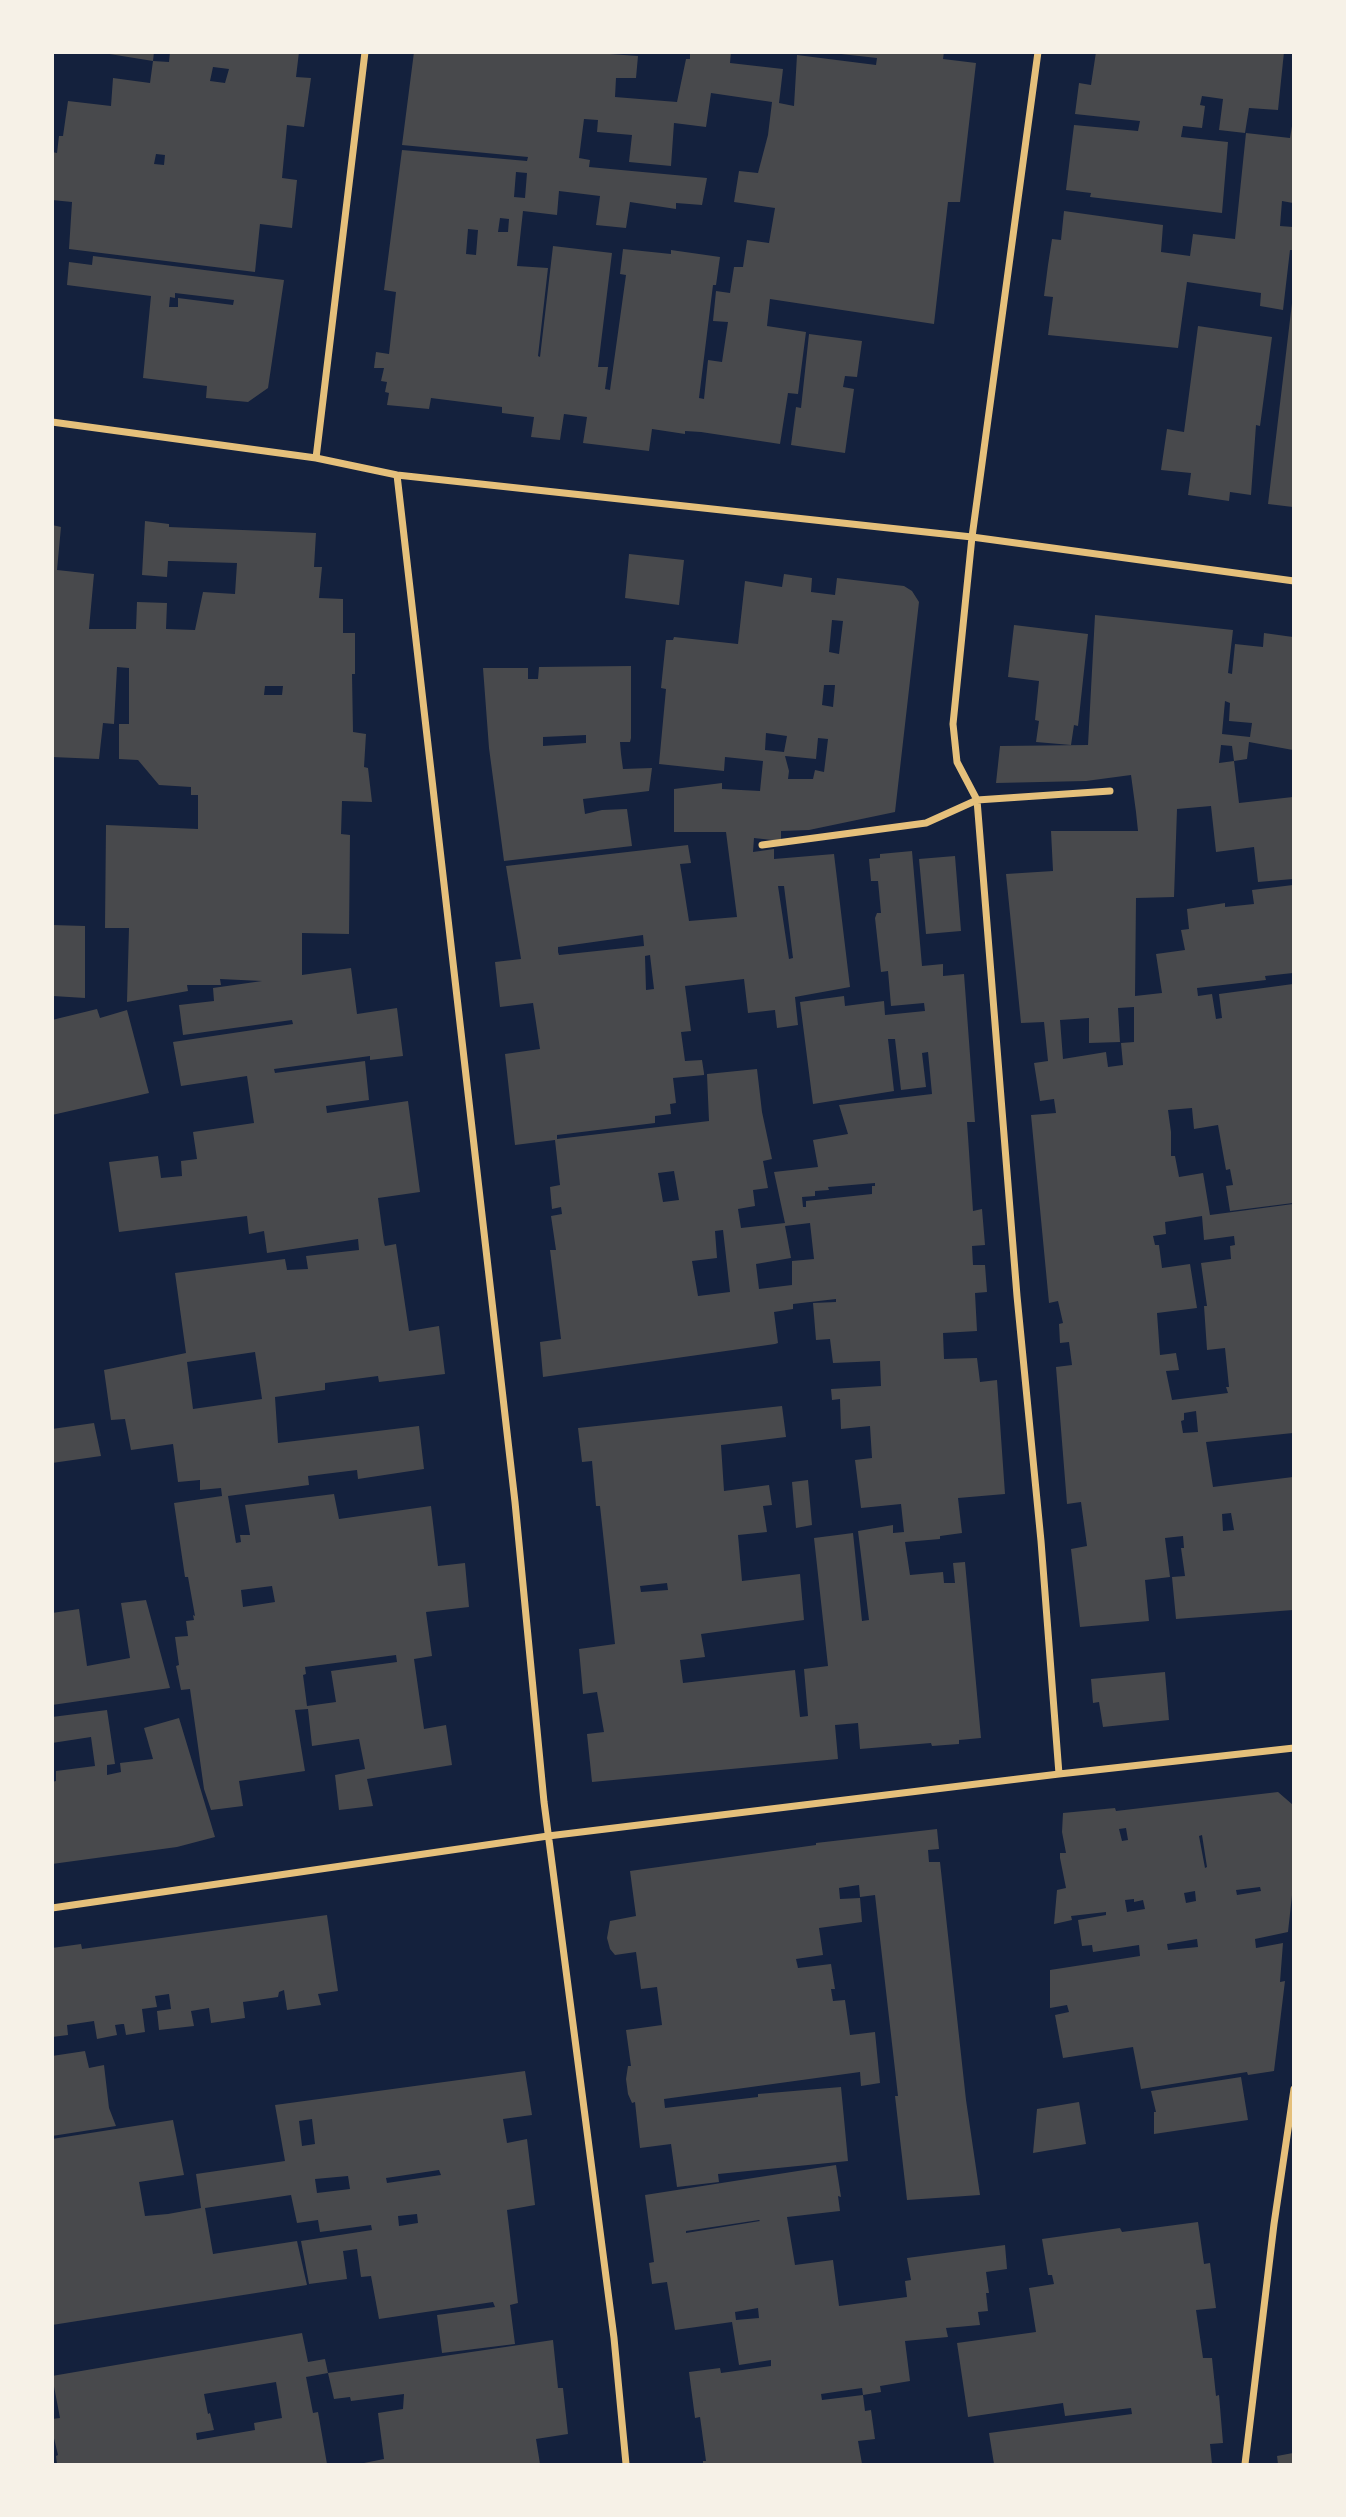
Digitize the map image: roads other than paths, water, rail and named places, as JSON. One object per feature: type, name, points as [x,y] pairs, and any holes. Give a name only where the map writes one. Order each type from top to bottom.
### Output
[{"type":"street","points":[[316,458],[365,52]]},
{"type":"street","points":[[1038,52],[972,537],[954,724],[957,762],[977,800],[1059,1774]]},
{"type":"street","points":[[52,422],[316,458],[397,474],[972,537],[1293,581]]},
{"type":"street","points":[[397,474],[472,1146],[515,1502],[548,1836],[614,2338],[626,2465]]},
{"type":"street","points":[[762,845],[926,823],[977,800],[1110,791]]},
{"type":"street","points":[[52,1908],[548,1836],[1293,1748]]},
{"type":"street","points":[[1245,2465],[1293,2089]]}]
